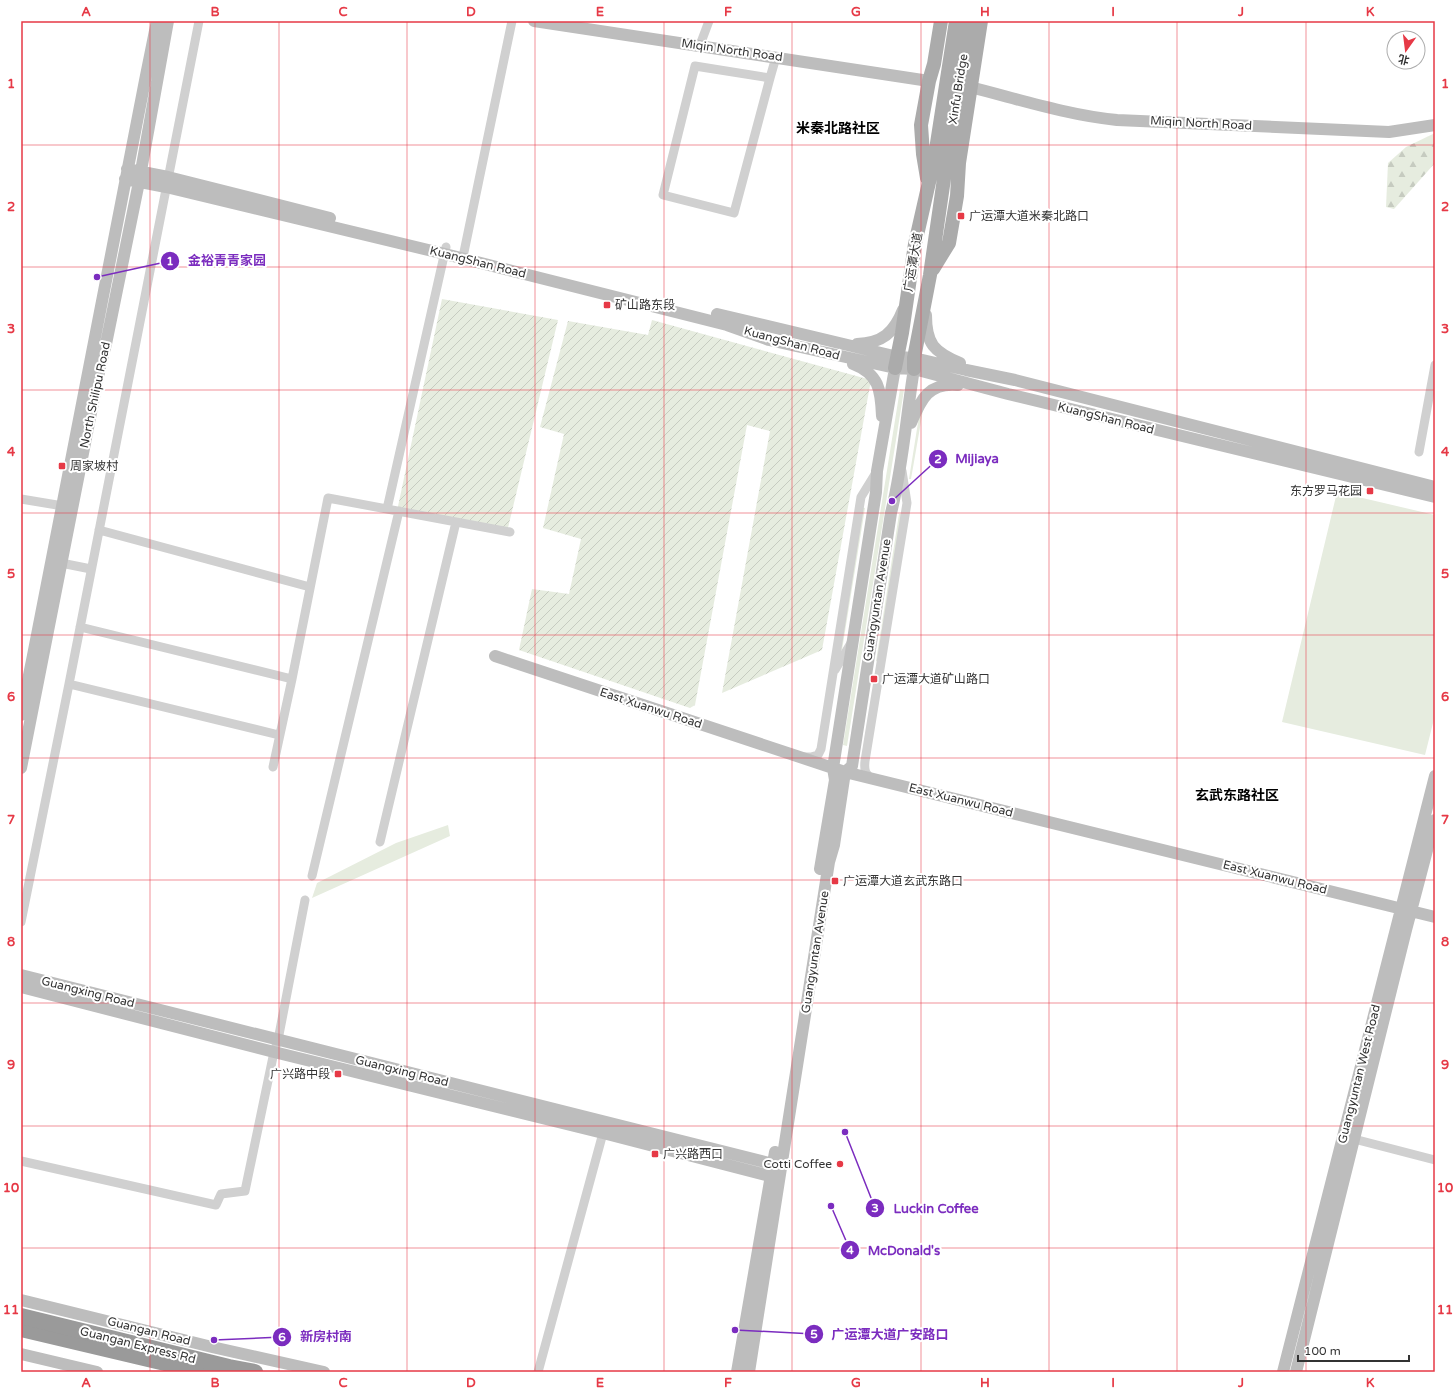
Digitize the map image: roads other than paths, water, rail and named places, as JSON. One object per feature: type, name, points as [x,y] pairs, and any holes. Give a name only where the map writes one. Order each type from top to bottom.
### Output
[{"type":"highway","name":"Guangan Express Rd","points":[[21,1316],[255,1372]]},
{"type":"highway","name":"Guangan Express Rd","points":[[21,1329],[203,1372]]},
{"type":"main road","points":[[929,187],[923,154],[921,125],[929,81],[934,64],[940,21]]},
{"type":"main road","name":"Xinfu Bridge","points":[[941,157],[956,21]]},
{"type":"main road","name":"Xinfu Bridge","points":[[941,157],[969,21]]},
{"type":"main road","points":[[930,275],[949,243],[957,196],[959,163],[981,21]]},
{"type":"main road","name":"广运潭大道","points":[[896,363],[907,302],[915,244],[929,187],[941,157]]},
{"type":"main road","name":"广运潭大道","points":[[914,364],[930,275],[941,157]]},
{"type":"street","name":"North Shilipu Road","points":[[21,715],[157,21]]},
{"type":"street","name":"North Shilipu Road","points":[[21,768],[139,176],[168,21]]},
{"type":"street","points":[[21,922],[199,21]]},
{"type":"street","points":[[464,252],[512,21]]},
{"type":"street","name":"Miqin North Road","points":[[534,21],[591,25],[700,45],[929,81]]},
{"type":"street","points":[[700,45],[709,21]]},
{"type":"street","points":[[770,78],[695,66],[663,195],[734,213],[776,57]]},
{"type":"street","name":"Miqin North Road","points":[[970,87],[1089,116],[1117,120],[1388,132],[1435,125]]},
{"type":"street","name":"KuangShan Road","points":[[126,174],[167,182],[446,251],[727,325],[770,340],[827,354],[989,374],[1435,487]]},
{"type":"street","name":"KuangShan Road","points":[[446,251],[464,252],[841,344],[896,363]]},
{"type":"street","points":[[387,509],[446,251]]},
{"type":"street","points":[[926,295],[927,334],[934,348],[949,358],[989,374]]},
{"type":"street","points":[[841,344],[864,344],[877,342],[882,339],[895,326],[907,302]]},
{"type":"street","points":[[827,354],[863,368],[874,377],[880,391],[882,436]]},
{"type":"street","name":"Guangyuntan Avenue","points":[[749,1372],[776,1174],[835,780],[833,768],[876,492],[877,471],[882,436],[896,363]]},
{"type":"street","name":"KuangShan Road","points":[[914,364],[980,387],[1435,498]]},
{"type":"street","name":"Guangyuntan Avenue","points":[[737,1372],[776,1174],[829,862],[834,845],[845,772],[852,766],[891,513],[901,464],[914,364]]},
{"type":"street","points":[[1419,452],[1435,364]]},
{"type":"street","points":[[905,437],[920,402],[930,391],[948,384],[980,387]]},
{"type":"street","points":[[877,780],[865,772],[865,761],[907,503],[901,464]]},
{"type":"street","points":[[794,755],[811,757],[818,755],[820,752],[861,496],[877,471]]},
{"type":"street","points":[[273,767],[328,498],[510,532]]},
{"type":"street","points":[[21,499],[63,506]]},
{"type":"street","points":[[312,876],[399,511]]},
{"type":"street","points":[[380,842],[456,522]]},
{"type":"street","points":[[99,530],[310,587]]},
{"type":"street","points":[[61,563],[91,569]]},
{"type":"street","points":[[80,627],[292,679]]},
{"type":"street","points":[[833,674],[852,642]]},
{"type":"street","name":"East Xuanwu Road","points":[[494,656],[845,772],[1435,917]]},
{"type":"street","points":[[69,684],[279,735]]},
{"type":"street","name":"Guangyuntan West Road","points":[[1296,1372],[1354,1139],[1435,776]]},
{"type":"street","name":"Guangyuntan West Road","points":[[1283,1372],[1406,909],[1435,820]]},
{"type":"street","points":[[21,1161],[216,1205],[221,1194],[245,1191],[274,1052],[278,1040],[305,900]]},
{"type":"street","name":"Guangxing Road","points":[[21,975],[278,1040],[776,1174]]},
{"type":"street","name":"Guangxing Road","points":[[21,987],[274,1052],[776,1174]]},
{"type":"street","points":[[538,1372],[603,1133]]},
{"type":"street","points":[[1354,1139],[1435,1160]]},
{"type":"street","name":"Guangan Road","points":[[21,1300],[324,1372]]},
{"type":"street","points":[[21,1312],[52,1328],[240,1372]]},
{"type":"street","points":[[145,1330],[171,1356]]},
{"type":"street","points":[[21,1338],[31,1338],[182,1372]]},
{"type":"street","points":[[21,1354],[97,1372]]},
{"type":"place","name":"广运潭大道米秦北路口","points":[[961,216]]},
{"type":"place","name":"金裕青青家园","points":[[97,277]]},
{"type":"place","name":"矿山路东段","points":[[607,305]]},
{"type":"place","name":"周家坡村","points":[[62,466]]},
{"type":"place","name":"东方罗马花园","points":[[1370,491]]},
{"type":"place","name":"Mijiaya","points":[[892,501]]},
{"type":"place","name":"广运潭大道矿山路口","points":[[874,679]]},
{"type":"place","name":"广运潭大道玄武东路口","points":[[835,881]]},
{"type":"place","name":"广兴路中段","points":[[338,1074]]},
{"type":"place","name":"Luckin Coffee","points":[[845,1132]]},
{"type":"place","name":"广兴路西口","points":[[655,1154]]},
{"type":"place","name":"Cotti Coffee","points":[[840,1164]]},
{"type":"place","name":"McDonald's","points":[[831,1206]]},
{"type":"place","name":"广运潭大道广安路口","points":[[735,1330]]},
{"type":"place","name":"新房村南","points":[[214,1340]]},
{"type":"district","name":"米秦北路社区","points":[[838,128]]},
{"type":"district","name":"玄武东路社区","points":[[1237,795]]}]
